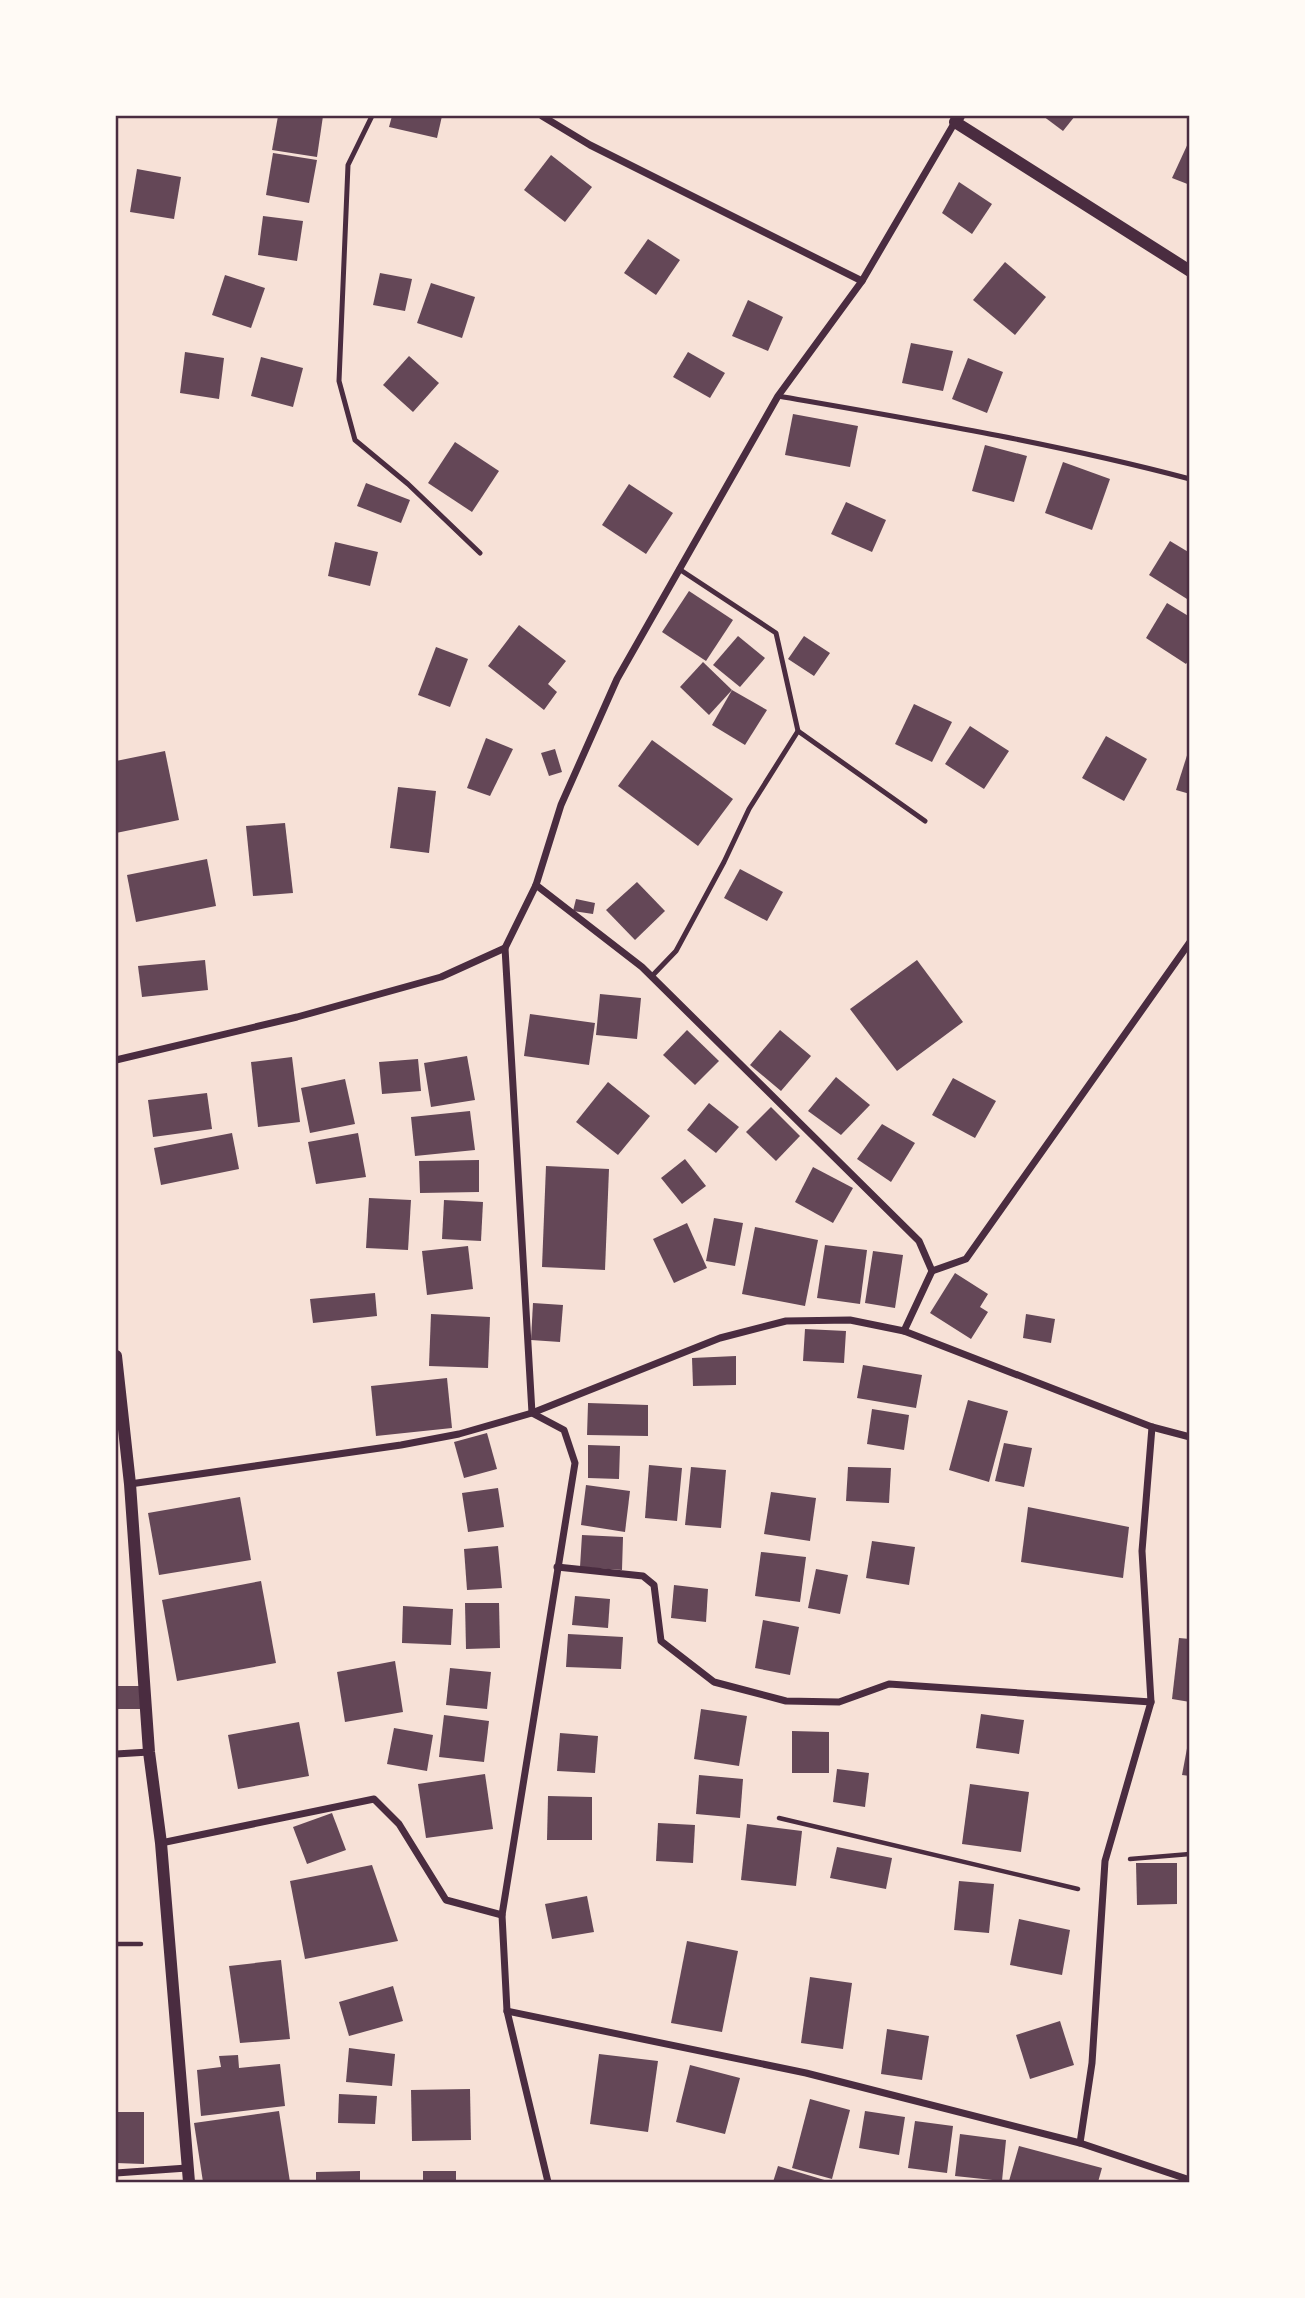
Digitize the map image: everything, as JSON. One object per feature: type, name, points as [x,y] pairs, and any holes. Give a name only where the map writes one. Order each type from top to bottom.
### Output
[{"type":"street","points":[[541,116],[590,145],[862,281]]},
{"type":"street","points":[[532,1413],[505,948],[536,885],[561,805],[617,679],[778,396],[862,281],[957,119],[1189,271]]},
{"type":"street","points":[[536,885],[652,976],[919,1241],[932,1270]]},
{"type":"street","points":[[904,1331],[932,1270],[966,1259],[1189,942]]},
{"type":"street","points":[[116,1060],[297,1017],[441,977],[505,948]]},
{"type":"street","points":[[130,1484],[401,1445],[459,1434],[532,1413],[720,1338],[786,1321],[850,1320],[904,1331],[1152,1427],[1189,1437]]},
{"type":"street","points":[[116,1356],[130,1484],[149,1752],[161,1843],[188,2182]]},
{"type":"street","points":[[532,1413],[564,1430],[575,1463],[502,1915],[507,2011],[548,2182]]},
{"type":"street","points":[[1080,2143],[1093,2063],[1105,1861],[1151,1702],[1142,1551],[1152,1427]]},
{"type":"street","points":[[557,1567],[643,1576],[654,1585],[661,1641],[714,1682],[786,1701],[839,1702],[889,1684],[1151,1702]]},
{"type":"street","points":[[116,1754],[149,1752]]},
{"type":"street","points":[[161,1843],[374,1799],[399,1824],[446,1900],[502,1915]]},
{"type":"street","points":[[507,2011],[806,2073],[1080,2143],[1189,2180]]},
{"type":"street","points":[[116,2173],[187,2168]]},
{"type":"lane","points":[[372,116],[348,165],[339,381],[355,440],[408,484],[480,553]]},
{"type":"lane","points":[[778,396],[1112,458],[1189,479]]},
{"type":"lane","points":[[679,569],[776,633],[798,731],[925,821]]},
{"type":"lane","points":[[652,976],[676,951],[749,809],[798,731]]},
{"type":"path","points":[[779,1818],[1103,1895]]},
{"type":"path","points":[[1105,1861],[1189,1854]]},
{"type":"building","points":[[278,116],[323,116],[317,157],[272,150]]},
{"type":"building","points":[[392,116],[442,116],[437,138],[389,127]]},
{"type":"building","points":[[1043,116],[1075,116],[1063,131]]},
{"type":"building","points":[[1190,139],[1190,185],[1172,178]]},
{"type":"building","points":[[273,153],[317,160],[309,203],[266,195]]},
{"type":"building","points":[[551,155],[592,187],[565,222],[524,190]]},
{"type":"building","points":[[137,169],[181,177],[174,219],[130,212]]},
{"type":"building","points":[[959,182],[992,204],[972,234],[942,213]]},
{"type":"building","points":[[263,216],[303,221],[297,261],[258,255]]},
{"type":"building","points":[[648,239],[680,260],[656,295],[624,273]]},
{"type":"building","points":[[1005,262],[1046,297],[1015,335],[973,300]]},
{"type":"building","points":[[380,273],[412,279],[405,311],[373,305]]},
{"type":"building","points":[[225,275],[265,288],[251,328],[212,315]]},
{"type":"building","points":[[431,283],[475,297],[462,338],[417,323]]},
{"type":"building","points":[[748,300],[783,317],[768,351],[732,336]]},
{"type":"building","points":[[911,343],[953,351],[943,391],[902,383]]},
{"type":"building","points":[[185,352],[224,358],[219,399],[180,393]]},
{"type":"building","points":[[688,352],[725,373],[710,398],[673,377]]},
{"type":"building","points":[[409,356],[439,383],[413,412],[383,385]]},
{"type":"building","points":[[261,357],[303,368],[293,407],[251,396]]},
{"type":"building","points":[[968,358],[1003,372],[987,413],[952,399]]},
{"type":"building","points":[[793,414],[858,426],[850,467],[785,455]]},
{"type":"building","points":[[455,442],[499,471],[472,512],[428,483]]},
{"type":"building","points":[[985,445],[1027,456],[1014,502],[972,491]]},
{"type":"building","points":[[1063,462],[1110,479],[1092,530],[1045,513]]},
{"type":"building","points":[[366,483],[410,500],[401,523],[357,506]]},
{"type":"building","points":[[629,484],[673,513],[646,554],[602,525]]},
{"type":"building","points":[[846,502],[886,520],[872,552],[831,534]]},
{"type":"building","points":[[1170,541],[1190,553],[1190,595],[1187,599],[1149,575]]},
{"type":"building","points":[[335,542],[378,552],[370,586],[328,576]]},
{"type":"building","points":[[689,591],[733,620],[706,661],[662,632]]},
{"type":"building","points":[[1167,603],[1190,617],[1190,658],[1186,664],[1146,638]]},
{"type":"building","points":[[519,625],[566,661],[548,684],[557,692],[544,710],[488,666]]},
{"type":"building","points":[[738,636],[765,658],[740,687],[713,665]]},
{"type":"building","points":[[804,636],[830,653],[814,676],[788,659]]},
{"type":"building","points":[[436,647],[468,659],[450,707],[418,695]]},
{"type":"building","points":[[703,662],[732,690],[709,715],[680,687]]},
{"type":"building","points":[[732,690],[767,710],[745,745],[712,725]]},
{"type":"building","points":[[914,704],[952,722],[932,762],[895,744]]},
{"type":"building","points":[[970,726],[1009,751],[984,789],[945,764]]},
{"type":"building","points":[[1106,736],[1147,759],[1124,801],[1082,778]]},
{"type":"building","points":[[486,738],[513,749],[490,796],[467,788]]},
{"type":"building","points":[[652,740],[733,799],[698,846],[618,786]]},
{"type":"building","points":[[1190,746],[1190,794],[1176,790]]},
{"type":"building","points":[[555,749],[562,772],[549,776],[541,753]]},
{"type":"building","points":[[165,751],[179,820],[116,833],[116,761]]},
{"type":"building","points":[[398,787],[436,791],[429,853],[390,848]]},
{"type":"building","points":[[285,823],[293,893],[253,896],[246,826]]},
{"type":"building","points":[[207,859],[216,906],[136,922],[127,875]]},
{"type":"building","points":[[740,869],[783,892],[767,921],[724,898]]},
{"type":"building","points":[[637,882],[665,911],[635,940],[606,910]]},
{"type":"building","points":[[576,899],[595,903],[593,914],[573,911]]},
{"type":"building","points":[[205,960],[208,990],[142,997],[138,966]]},
{"type":"building","points":[[917,960],[963,1022],[897,1071],[850,1009]]},
{"type":"building","points":[[600,994],[641,998],[637,1039],[596,1035]]},
{"type":"building","points":[[530,1014],[595,1023],[589,1065],[524,1056]]},
{"type":"building","points":[[687,1030],[719,1061],[695,1085],[663,1055]]},
{"type":"building","points":[[780,1030],[811,1056],[781,1091],[750,1065]]},
{"type":"building","points":[[467,1056],[475,1100],[431,1107],[424,1063]]},
{"type":"building","points":[[292,1057],[300,1122],[258,1127],[251,1062]]},
{"type":"building","points":[[418,1059],[421,1091],[382,1094],[379,1062]]},
{"type":"building","points":[[836,1077],[870,1105],[841,1135],[808,1111]]},
{"type":"building","points":[[953,1078],[996,1101],[975,1138],[932,1115]]},
{"type":"building","points":[[345,1079],[355,1124],[310,1133],[301,1088]]},
{"type":"building","points":[[608,1082],[650,1116],[618,1155],[576,1122]]},
{"type":"building","points":[[207,1093],[212,1129],[153,1137],[148,1100]]},
{"type":"building","points":[[709,1103],[739,1127],[716,1153],[687,1130]]},
{"type":"building","points":[[771,1107],[800,1136],[776,1161],[746,1132]]},
{"type":"building","points":[[470,1111],[475,1150],[415,1156],[411,1117]]},
{"type":"building","points":[[882,1124],[915,1143],[891,1182],[857,1159]]},
{"type":"building","points":[[232,1133],[239,1169],[161,1185],[154,1148]]},
{"type":"building","points":[[358,1133],[366,1177],[316,1184],[308,1142]]},
{"type":"building","points":[[685,1159],[706,1186],[682,1204],[661,1178]]},
{"type":"building","points":[[479,1160],[479,1192],[420,1193],[419,1161]]},
{"type":"building","points":[[546,1166],[609,1169],[605,1270],[542,1267]]},
{"type":"building","points":[[813,1167],[853,1188],[833,1223],[795,1202]]},
{"type":"building","points":[[369,1198],[411,1200],[408,1250],[366,1248]]},
{"type":"building","points":[[444,1200],[483,1202],[481,1241],[442,1239]]},
{"type":"building","points":[[714,1218],[743,1223],[735,1266],[706,1261]]},
{"type":"building","points":[[687,1223],[707,1268],[674,1283],[653,1239]]},
{"type":"building","points":[[755,1227],[818,1240],[805,1306],[742,1294]]},
{"type":"building","points":[[825,1245],[867,1250],[860,1304],[817,1298]]},
{"type":"building","points":[[468,1246],[473,1289],[427,1295],[422,1251]]},
{"type":"building","points":[[873,1251],[903,1255],[895,1308],[865,1303]]},
{"type":"building","points":[[955,1273],[988,1294],[980,1307],[988,1312],[971,1339],[930,1313]]},
{"type":"building","points":[[375,1293],[377,1316],[313,1323],[310,1299]]},
{"type":"building","points":[[533,1303],[563,1305],[560,1342],[531,1340]]},
{"type":"building","points":[[431,1314],[490,1317],[488,1368],[429,1366]]},
{"type":"building","points":[[1026,1314],[1055,1319],[1051,1343],[1023,1338]]},
{"type":"building","points":[[805,1329],[846,1331],[844,1363],[803,1361]]},
{"type":"building","points":[[736,1356],[736,1385],[693,1386],[692,1358]]},
{"type":"building","points":[[863,1365],[922,1375],[916,1408],[857,1398]]},
{"type":"building","points":[[447,1378],[452,1428],[376,1436],[371,1386]]},
{"type":"building","points":[[968,1400],[1008,1411],[989,1482],[949,1470]]},
{"type":"building","points":[[588,1403],[648,1405],[648,1436],[587,1435]]},
{"type":"building","points":[[872,1409],[909,1415],[904,1450],[867,1444]]},
{"type":"building","points":[[487,1433],[497,1469],[464,1478],[454,1442]]},
{"type":"building","points":[[1004,1443],[1032,1448],[1024,1487],[995,1481]]},
{"type":"building","points":[[588,1445],[620,1446],[619,1479],[588,1478]]},
{"type":"building","points":[[649,1465],[682,1468],[677,1521],[645,1518]]},
{"type":"building","points":[[691,1467],[726,1470],[721,1528],[685,1525]]},
{"type":"building","points":[[848,1467],[891,1468],[889,1503],[846,1501]]},
{"type":"building","points":[[586,1485],[630,1491],[625,1532],[581,1525]]},
{"type":"building","points":[[498,1488],[504,1527],[468,1532],[462,1493]]},
{"type":"building","points":[[771,1492],[816,1498],[810,1541],[764,1534]]},
{"type":"building","points":[[240,1497],[251,1560],[159,1575],[148,1513]]},
{"type":"building","points":[[1028,1507],[1129,1527],[1123,1578],[1021,1562]]},
{"type":"building","points":[[582,1535],[623,1537],[622,1570],[580,1567]]},
{"type":"building","points":[[872,1541],[915,1547],[909,1585],[866,1578]]},
{"type":"building","points":[[498,1546],[502,1588],[467,1590],[464,1549]]},
{"type":"building","points":[[761,1552],[806,1557],[800,1602],[755,1596]]},
{"type":"building","points":[[816,1569],[848,1575],[840,1614],[808,1608]]},
{"type":"building","points":[[261,1581],[276,1663],[177,1681],[162,1600]]},
{"type":"building","points":[[674,1585],[708,1589],[706,1622],[671,1618]]},
{"type":"building","points":[[575,1596],[610,1599],[608,1628],[572,1625]]},
{"type":"building","points":[[465,1603],[499,1603],[500,1648],[466,1649]]},
{"type":"building","points":[[403,1606],[453,1609],[451,1645],[402,1643]]},
{"type":"building","points":[[763,1620],[799,1627],[790,1675],[755,1668]]},
{"type":"building","points":[[568,1634],[623,1637],[621,1669],[566,1667]]},
{"type":"building","points":[[1179,1638],[1190,1639],[1190,1702],[1172,1699]]},
{"type":"building","points":[[395,1661],[403,1712],[345,1722],[337,1672]]},
{"type":"building","points":[[450,1668],[491,1672],[487,1709],[446,1705]]},
{"type":"building","points":[[116,1686],[141,1686],[141,1709],[116,1709]]},
{"type":"building","points":[[701,1709],[747,1716],[739,1766],[694,1759]]},
{"type":"building","points":[[981,1714],[1024,1720],[1019,1754],[976,1748]]},
{"type":"building","points":[[444,1715],[489,1721],[484,1762],[439,1757]]},
{"type":"building","points":[[299,1722],[309,1776],[238,1789],[228,1735]]},
{"type":"building","points":[[394,1728],[433,1735],[427,1771],[387,1764]]},
{"type":"building","points":[[792,1731],[829,1732],[829,1773],[792,1773]]},
{"type":"building","points":[[560,1733],[598,1736],[595,1773],[557,1771]]},
{"type":"building","points":[[1190,1743],[1190,1776],[1182,1775]]},
{"type":"building","points":[[837,1769],[869,1773],[865,1807],[833,1802]]},
{"type":"building","points":[[485,1774],[493,1829],[426,1838],[418,1784]]},
{"type":"building","points":[[699,1775],[743,1779],[740,1818],[696,1814]]},
{"type":"building","points":[[970,1784],[1029,1792],[1021,1852],[962,1844]]},
{"type":"building","points":[[548,1796],[592,1797],[592,1840],[547,1840]]},
{"type":"building","points":[[332,1813],[346,1850],[307,1864],[293,1827]]},
{"type":"building","points":[[658,1823],[695,1825],[693,1863],[656,1861]]},
{"type":"building","points":[[747,1824],[802,1831],[796,1886],[741,1880]]},
{"type":"building","points":[[837,1847],[892,1858],[886,1889],[830,1878]]},
{"type":"building","points":[[1136,1863],[1177,1863],[1177,1904],[1137,1905]]},
{"type":"building","points":[[372,1865],[398,1941],[305,1959],[290,1881]]},
{"type":"building","points":[[959,1881],[994,1884],[989,1933],[954,1930]]},
{"type":"building","points":[[587,1896],[594,1932],[552,1939],[545,1904]]},
{"type":"building","points":[[1019,1919],[1070,1930],[1062,1975],[1010,1965]]},
{"type":"building","points":[[687,1941],[738,1951],[722,2032],[671,2023]]},
{"type":"building","points":[[281,1960],[290,2039],[240,2043],[229,1966]]},
{"type":"building","points":[[810,1977],[852,1983],[843,2049],[801,2043]]},
{"type":"building","points":[[393,1986],[403,2021],[349,2036],[339,2002]]},
{"type":"building","points":[[1060,2021],[1074,2065],[1030,2079],[1016,2035]]},
{"type":"building","points":[[887,2029],[929,2036],[922,2080],[881,2074]]},
{"type":"building","points":[[349,2048],[395,2054],[392,2086],[346,2082]]},
{"type":"building","points":[[599,2054],[658,2061],[648,2132],[590,2124]]},
{"type":"building","points":[[238,2055],[239,2068],[280,2064],[285,2106],[201,2116],[197,2070],[221,2067],[219,2056]]},
{"type":"building","points":[[690,2065],[740,2078],[725,2134],[676,2122]]},
{"type":"building","points":[[470,2089],[471,2140],[412,2141],[411,2090]]},
{"type":"building","points":[[339,2094],[377,2096],[375,2124],[338,2123]]},
{"type":"building","points":[[810,2099],[850,2110],[832,2179],[792,2168]]},
{"type":"building","points":[[279,2111],[290,2182],[203,2182],[194,2123]]},
{"type":"building","points":[[865,2111],[905,2117],[899,2155],[859,2148]]},
{"type":"building","points":[[116,2112],[144,2112],[144,2164],[116,2163]]},
{"type":"building","points":[[915,2121],[953,2126],[947,2173],[908,2168]]},
{"type":"building","points":[[960,2134],[1006,2140],[1002,2181],[955,2176]]},
{"type":"building","points":[[1019,2146],[1102,2168],[1098,2182],[1009,2181]]},
{"type":"building","points":[[778,2166],[831,2182],[773,2182]]},
{"type":"building","points":[[360,2171],[360,2182],[316,2182],[316,2172]]},
{"type":"building","points":[[423,2171],[456,2171],[456,2182],[423,2182]]}]
